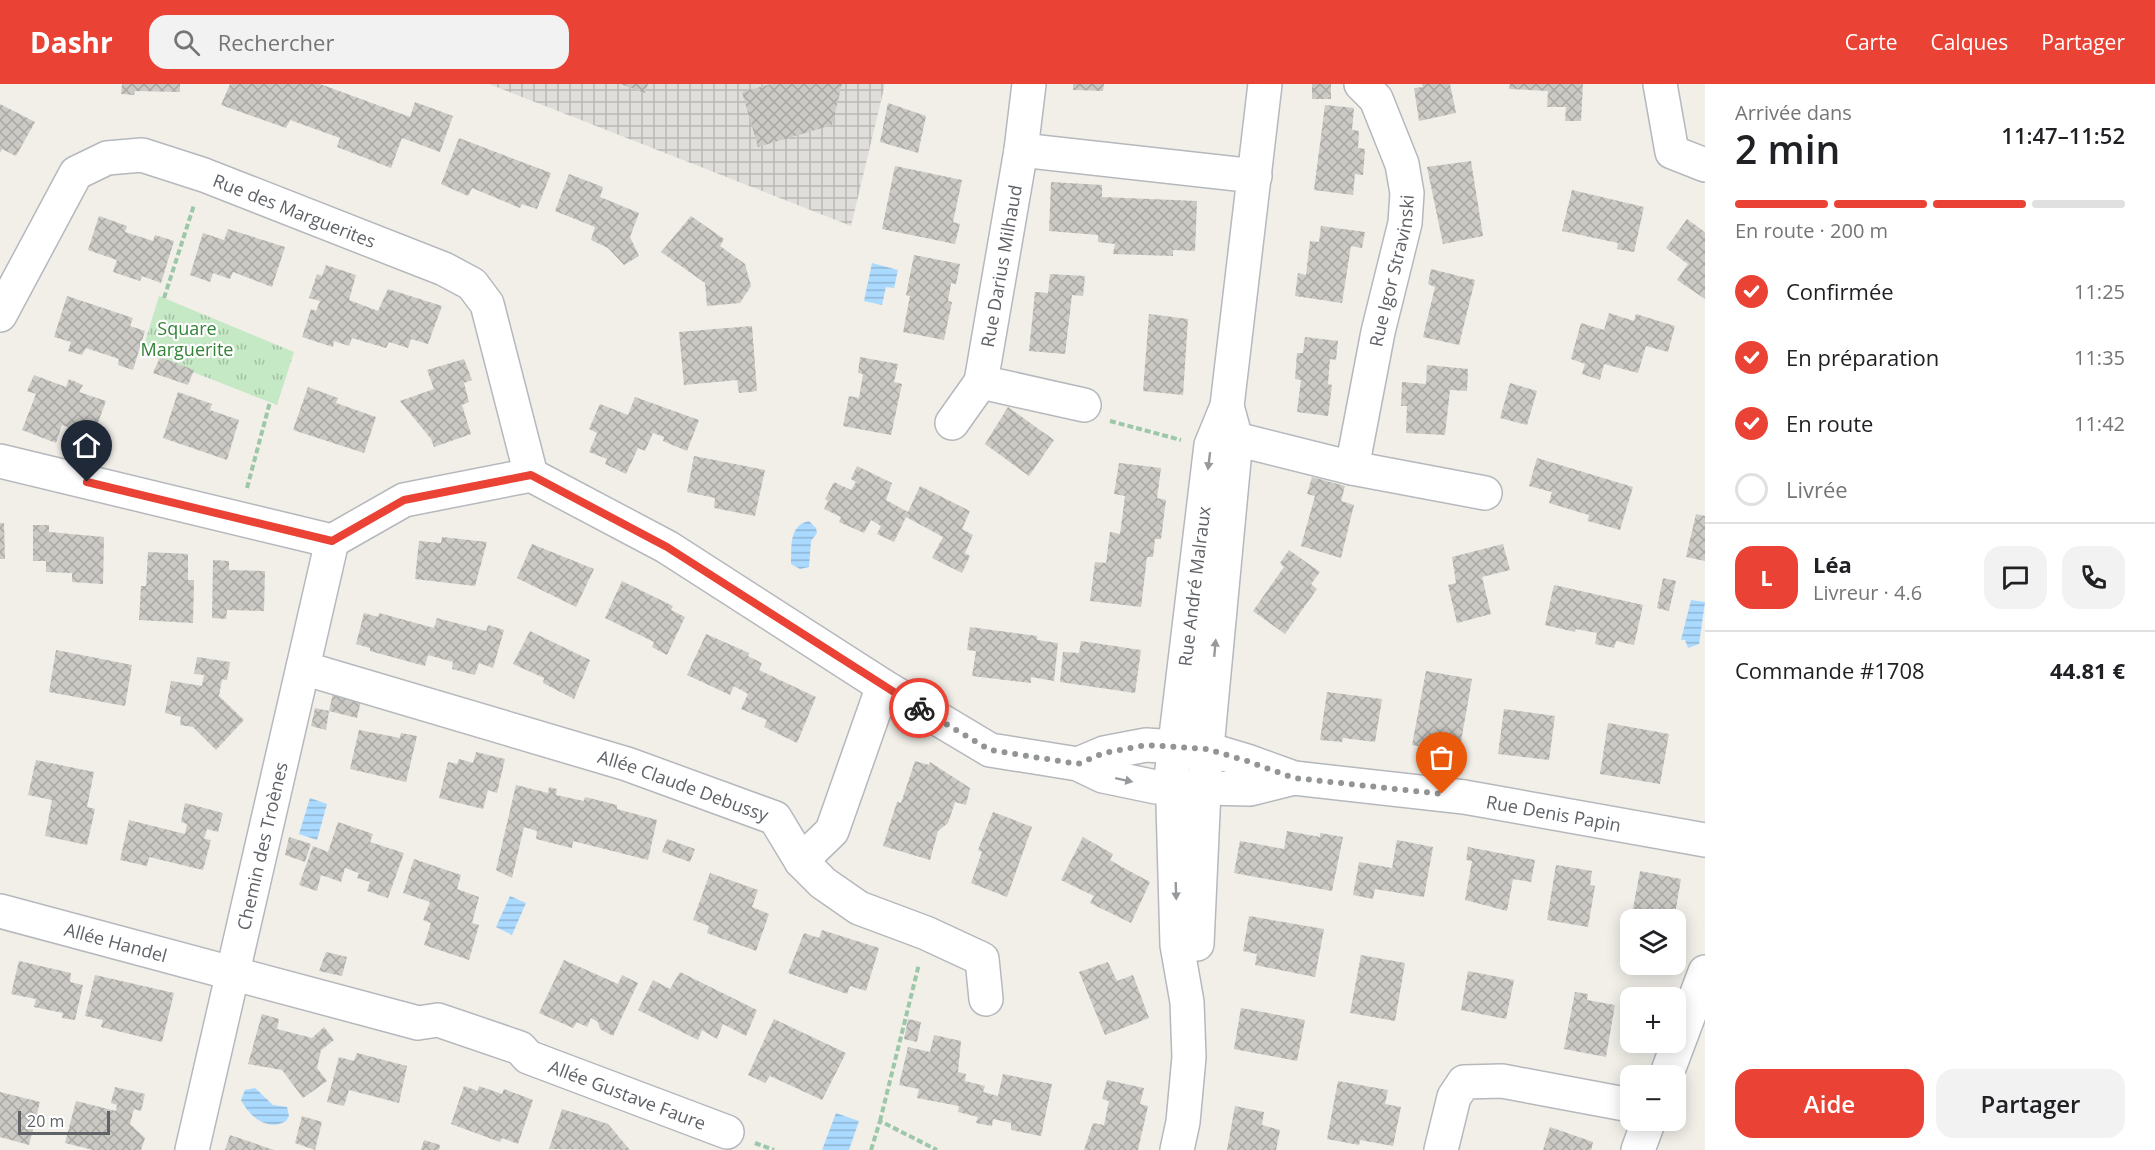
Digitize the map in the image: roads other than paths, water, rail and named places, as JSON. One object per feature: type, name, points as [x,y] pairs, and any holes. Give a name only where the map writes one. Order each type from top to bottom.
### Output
[{"type":"street","name":"Rue Darius Milhaud","points":[[952,423],[981,382],[1021,150],[1029,84]]},
{"type":"street","name":"Rue André Malraux","points":[[1189,769],[1223,442],[1265,84]]},
{"type":"street","name":"Rue Igor Stravinski","points":[[1352,468],[1378,332],[1405,222],[1407,193],[1402,164],[1376,99],[1361,84]]},
{"type":"street","points":[[1660,84],[1672,152],[1705,165]]},
{"type":"street","points":[[1021,150],[1255,176]]},
{"type":"street","name":"Rue des Marguerites","points":[[0,315],[76,173],[107,159],[142,155],[204,175],[444,269],[472,285],[487,304],[531,475]]},
{"type":"street","points":[[981,382],[1084,405]]},
{"type":"street","points":[[1223,442],[1485,493]]},
{"type":"street","name":"Rue André Malraux","points":[[1189,769],[1186,645],[1223,442]]},
{"type":"street","points":[[0,461],[332,541],[404,500],[531,475],[667,547],[883,686],[990,750],[1078,764],[1103,776],[1156,787],[1189,769]]},
{"type":"street","name":"Chemin des Troènes","points":[[192,1150],[332,541]]},
{"type":"street","name":"Allée Claude Debussy","points":[[303,668],[605,757],[775,818],[801,861],[823,883],[859,908],[926,933],[982,959],[986,999]]},
{"type":"street","points":[[801,861],[832,831],[883,686]]},
{"type":"street","name":"Rue Denis Papin","points":[[1189,769],[1247,761],[1294,778],[1464,797],[1705,840]]},
{"type":"street","points":[[1187,1002],[1197,947],[1200,880],[1189,769]]},
{"type":"street","points":[[1177,1150],[1183,1122],[1189,1057],[1187,1002],[1178,945],[1189,769]]},
{"type":"street","name":"Allée Handel","points":[[0,911],[233,972]]},
{"type":"street","name":"Allée Gustave Faure","points":[[233,972],[418,1023],[438,1020],[520,1048],[528,1057],[727,1132]]},
{"type":"street","points":[[1670,1065],[1705,972]]},
{"type":"street","points":[[1441,1150],[1454,1097],[1464,1082],[1502,1081],[1620,1103]]},
{"type":"street","points":[[1638,1150],[1645,1131]]},
{"type":"water","points":[[872,263],[898,270],[894,288],[886,287],[882,305],[864,301]]},
{"type":"water","points":[[809,521],[816,528],[817,533],[811,541],[809,567],[800,569],[791,564],[792,538],[797,527]]},
{"type":"water","points":[[1691,600],[1705,602],[1699,644],[1688,648],[1685,640],[1681,640]]},
{"type":"water","points":[[310,798],[327,804],[317,840],[299,834]]},
{"type":"water","points":[[510,896],[526,903],[512,935],[496,927]]},
{"type":"water","points":[[255,1088],[273,1105],[287,1107],[289,1116],[286,1121],[272,1125],[259,1121],[249,1112],[241,1100],[245,1090]]},
{"type":"water","points":[[836,1113],[859,1121],[849,1150],[822,1150]]},
{"type":"park label","name":"Square Marguerite","points":[[187,338]]}]
